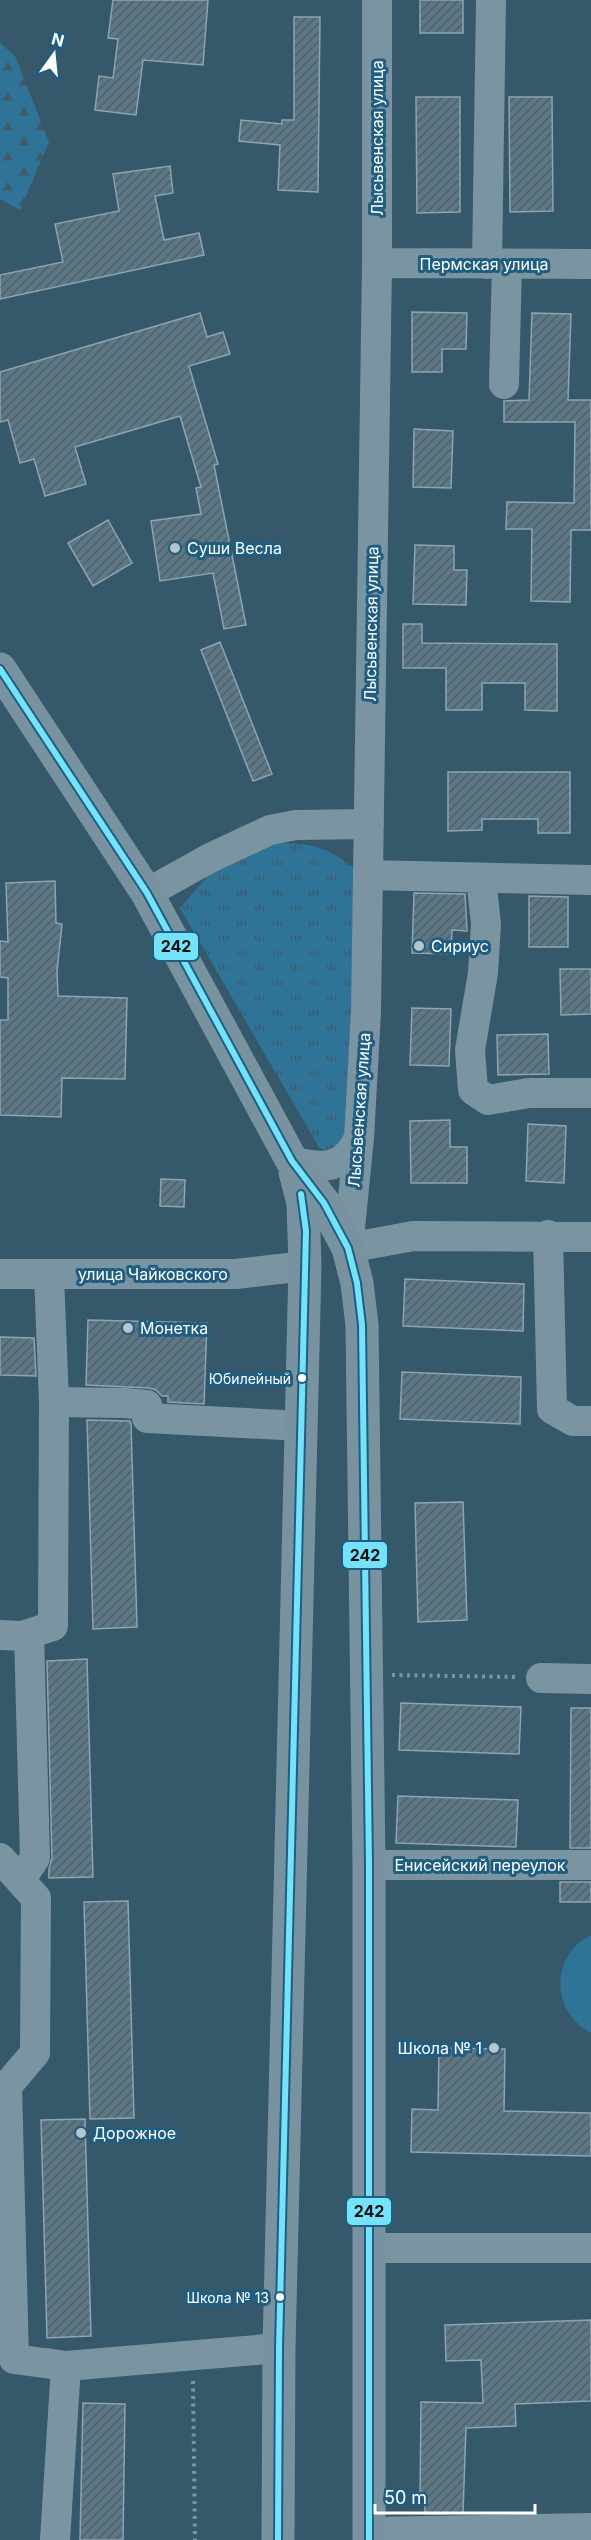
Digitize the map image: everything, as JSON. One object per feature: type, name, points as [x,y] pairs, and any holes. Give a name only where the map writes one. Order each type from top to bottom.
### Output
[{"type":"main road","points":[[0,669],[147,893],[292,1161],[303,1203],[306,1266],[279,2348],[278,2540]]},
{"type":"main road","name":"Лысьвенская улица","points":[[292,1161],[324,1203],[348,1248],[357,1283],[362,1325],[369,1864],[369,2536]]},
{"type":"main road","points":[[306,1266],[348,1248]]},
{"type":"street","name":"Лысьвенская улица","points":[[348,1248],[359,1138],[366,1012],[377,263],[377,0]]},
{"type":"street","points":[[491,0],[497,264],[504,384]]},
{"type":"street","name":"Пермская улица","points":[[377,263],[591,264]]},
{"type":"street","points":[[147,893],[210,858],[270,830],[296,825],[369,824]]},
{"type":"street","points":[[368,875],[591,880]]},
{"type":"street","points":[[482,878],[486,924],[483,973],[470,1050],[473,1090],[488,1100],[529,1093],[591,1093]]},
{"type":"street","points":[[292,1161],[309,1166],[325,1166],[339,1162],[351,1154],[359,1138]]},
{"type":"street","points":[[548,1235],[552,1409],[573,1421],[591,1421]]},
{"type":"street","points":[[348,1248],[413,1236],[591,1237]]},
{"type":"street","name":"улица Чайковского","points":[[0,1274],[236,1274],[306,1266]]},
{"type":"street","points":[[20,1880],[36,1858],[15,1634],[53,1626],[54,1402],[49,1275]]},
{"type":"street","points":[[54,1402],[125,1402],[147,1405],[147,1418],[302,1426]]},
{"type":"street","points":[[541,1678],[591,1679]]},
{"type":"street","points":[[0,1858],[36,1898],[34,2053],[7,2086],[7,2357],[66,2366],[279,2348]]},
{"type":"street","name":"Енисейский переулок","points":[[369,1864],[591,1865]]},
{"type":"street","points":[[369,2247],[591,2248]]},
{"type":"street","points":[[55,2540],[66,2366]]},
{"type":"street","points":[[369,2536],[591,2528]]},
{"type":"path","points":[[367,1674],[541,1678]]},
{"type":"path","points":[[192,2356],[195,2540]]},
{"type":"green space","points":[[0,43],[15,56],[49,142],[20,210],[0,199]]},
{"type":"green space","points":[[277,843],[309,845],[335,855],[354,868],[351,1135],[342,1151],[320,1149],[180,908],[212,871]]},
{"type":"green space","points":[[591,1935],[591,2033],[578,2024],[568,2012],[562,1998],[560,1984],[562,1969],[568,1956],[578,1944]]},
{"type":"building","points":[[113,0],[208,0],[203,65],[143,60],[136,115],[95,110],[99,76],[113,78],[118,39],[108,38]]},
{"type":"building","points":[[420,0],[463,0],[463,33],[420,33]]},
{"type":"building","points":[[294,17],[320,17],[318,192],[278,190],[280,145],[239,141],[241,120],[282,124],[282,120],[294,120]]},
{"type":"building","points":[[416,97],[460,97],[460,212],[417,213]]},
{"type":"building","points":[[509,97],[552,97],[553,211],[510,212]]},
{"type":"building","points":[[170,166],[173,193],[155,196],[164,240],[199,233],[204,255],[0,299],[0,275],[63,262],[55,224],[119,211],[113,174]]},
{"type":"building","points":[[412,312],[467,313],[466,349],[442,349],[442,372],[412,372]]},
{"type":"building","points":[[200,313],[207,337],[223,332],[230,354],[189,366],[218,464],[214,465],[246,625],[224,629],[213,573],[160,581],[151,521],[201,514],[196,488],[201,487],[180,416],[75,447],[86,484],[45,496],[34,459],[20,463],[8,420],[0,422],[0,372]]},
{"type":"building","points":[[532,313],[571,314],[568,400],[591,400],[591,530],[571,530],[570,602],[531,601],[532,529],[506,529],[507,502],[574,503],[575,422],[504,422],[504,401],[529,400]]},
{"type":"building","points":[[414,429],[453,431],[451,488],[413,487]]},
{"type":"building","points":[[108,520],[132,563],[93,586],[68,543]]},
{"type":"building","points":[[415,545],[454,546],[454,570],[467,570],[466,605],[413,604]]},
{"type":"building","points":[[403,624],[422,624],[422,643],[557,644],[557,711],[525,710],[525,683],[482,683],[482,710],[446,710],[446,668],[403,668]]},
{"type":"building","points":[[220,642],[272,774],[253,781],[201,650]]},
{"type":"building","points":[[448,772],[570,772],[570,833],[538,833],[538,819],[482,819],[482,830],[448,831]]},
{"type":"building","points":[[55,881],[56,923],[62,924],[57,971],[58,996],[127,998],[125,1079],[62,1078],[61,1117],[0,1115],[0,1020],[8,1020],[8,978],[0,977],[0,941],[8,942],[6,883]]},
{"type":"building","points":[[414,893],[465,894],[467,931],[452,930],[451,954],[412,953]]},
{"type":"building","points":[[529,896],[568,897],[568,947],[529,947]]},
{"type":"building","points":[[560,969],[591,969],[591,1014],[561,1015]]},
{"type":"building","points":[[412,1008],[451,1009],[449,1066],[410,1065]]},
{"type":"building","points":[[548,1034],[549,1074],[498,1075],[497,1035]]},
{"type":"building","points":[[450,1120],[450,1147],[467,1147],[467,1183],[411,1183],[410,1121]]},
{"type":"building","points":[[528,1124],[566,1126],[564,1183],[526,1181]]},
{"type":"building","points":[[161,1179],[185,1180],[184,1207],[160,1206]]},
{"type":"building","points":[[405,1279],[524,1284],[523,1331],[403,1326]]},
{"type":"building","points":[[88,1320],[207,1323],[204,1404],[168,1402],[168,1396],[162,1396],[156,1390],[149,1388],[86,1385]]},
{"type":"building","points":[[0,1337],[34,1338],[36,1376],[0,1375]]},
{"type":"building","points":[[402,1372],[521,1377],[520,1424],[400,1419]]},
{"type":"building","points":[[87,1420],[130,1421],[131,1424],[137,1627],[93,1629]]},
{"type":"building","points":[[463,1502],[467,1620],[418,1622],[415,1503]]},
{"type":"building","points":[[87,1659],[93,1877],[49,1878],[52,1858],[47,1661]]},
{"type":"building","points":[[401,1703],[521,1707],[519,1754],[399,1750]]},
{"type":"building","points":[[571,1708],[591,1708],[591,1848],[570,1848]]},
{"type":"building","points":[[398,1796],[518,1800],[516,1847],[396,1843]]},
{"type":"building","points":[[560,1882],[591,1882],[591,1902],[560,1902]]},
{"type":"building","points":[[128,1901],[134,2118],[90,2119],[84,1902]]},
{"type":"building","points":[[439,2048],[505,2049],[504,2111],[591,2113],[591,2156],[411,2152],[412,2109],[438,2110]]},
{"type":"building","points":[[85,2119],[91,2336],[47,2338],[41,2120]]},
{"type":"building","points":[[591,2320],[591,2401],[515,2404],[516,2426],[466,2428],[463,2513],[425,2514],[425,2500],[420,2500],[421,2402],[483,2403],[481,2360],[446,2361],[445,2325]]},
{"type":"building","points":[[83,2403],[125,2404],[123,2540],[80,2540]]},
{"type":"transit line","name":"242","points":[[0,669],[147,893],[292,1161],[324,1203],[348,1248],[357,1283],[362,1325],[369,1865],[369,2540]]},
{"type":"transit line","name":"242","points":[[278,2540],[279,2348],[306,1231],[301,1194]]},
{"type":"place","name":"Суши Весла","points":[[175,548]]},
{"type":"place","name":"Сириус","points":[[419,946]]},
{"type":"place","name":"Монетка","points":[[128,1328]]},
{"type":"place","name":"Юбилейный","points":[[302,1378]]},
{"type":"place","name":"Школа № 1","points":[[494,2048]]},
{"type":"place","name":"Дорожное","points":[[81,2133]]},
{"type":"place","name":"Школа № 13","points":[[280,2297]]}]
